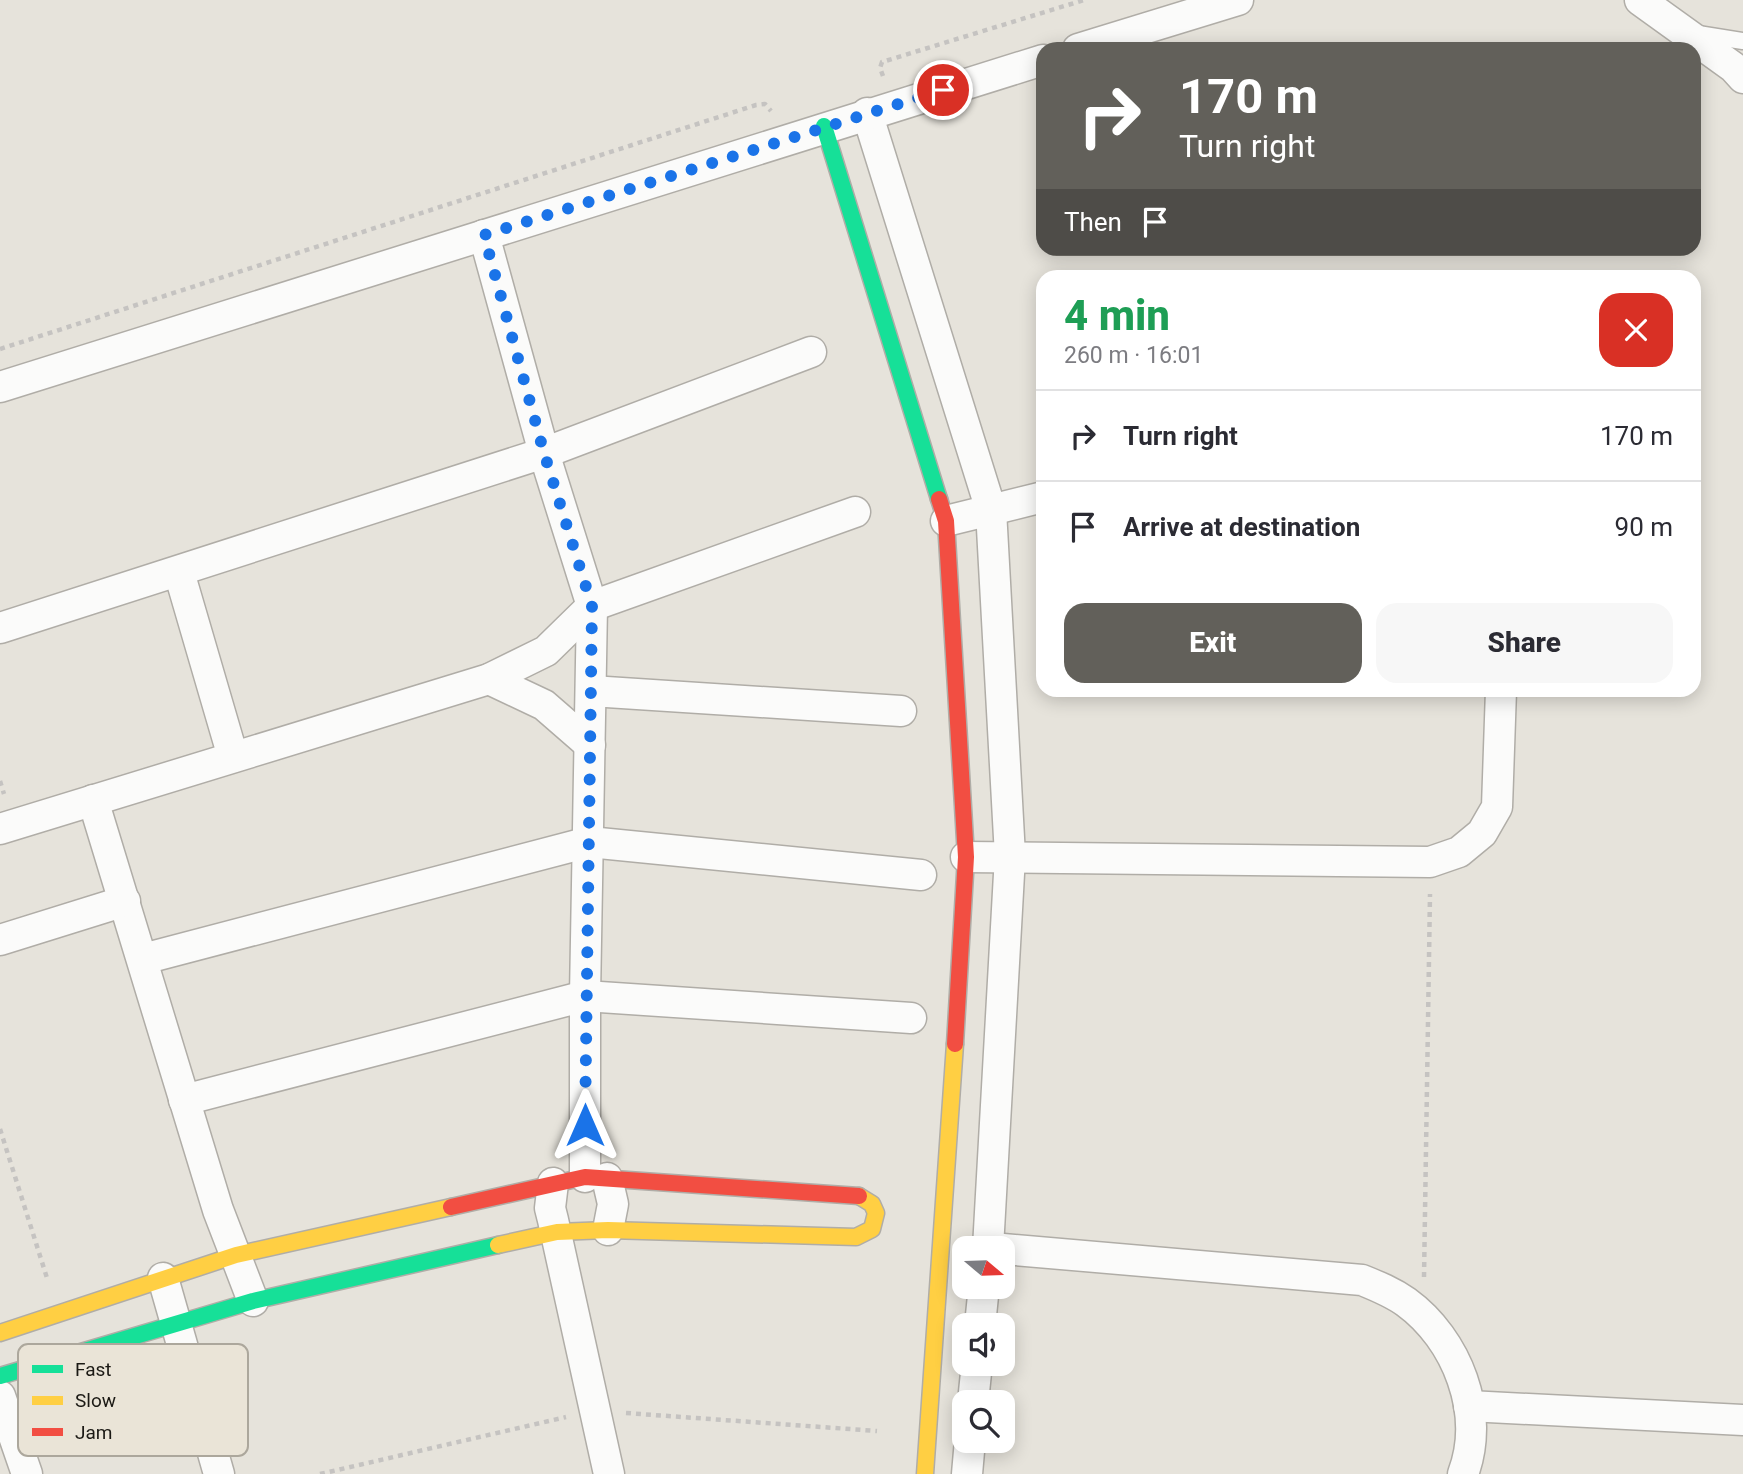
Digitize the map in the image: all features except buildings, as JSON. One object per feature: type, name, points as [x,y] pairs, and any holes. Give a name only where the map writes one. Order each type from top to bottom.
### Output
[{"type":"street","points":[[1101,42],[1238,0]]},
{"type":"street","points":[[1640,0],[1699,42]]},
{"type":"street","points":[[1701,44],[1733,67],[1743,78]]},
{"type":"street","points":[[0,387],[1036,62]]},
{"type":"street","points":[[867,113],[991,510],[1010,856],[988,1236]]},
{"type":"street","points":[[824,127],[946,520],[966,857],[943,1245],[925,1474]]},
{"type":"street","points":[[484,235],[544,453],[592,606],[585,996],[596,1177],[613,1204],[608,1230]]},
{"type":"street","points":[[0,628],[544,453],[811,352]]},
{"type":"street","points":[[946,520],[1036,499]]},
{"type":"street","points":[[0,829],[489,679],[546,650],[592,606],[855,512]]},
{"type":"street","points":[[179,572],[233,757]]},
{"type":"street","points":[[489,679],[544,705],[590,745]]},
{"type":"street","points":[[591,691],[901,711]]},
{"type":"street","points":[[966,857],[1430,862],[1459,852],[1482,833],[1497,807],[1501,697]]},
{"type":"street","points":[[93,800],[219,1210],[253,1301]]},
{"type":"street","points":[[143,959],[589,842],[921,875]]},
{"type":"street","points":[[0,940],[125,901]]},
{"type":"street","points":[[184,1100],[585,996],[911,1018]]},
{"type":"street","points":[[0,1333],[236,1255],[553,1182],[596,1177],[857,1195],[873,1204],[877,1212],[872,1229],[856,1237],[608,1230],[557,1232],[253,1301],[109,1344]]},
{"type":"street","points":[[553,1182],[550,1208],[609,1474]]},
{"type":"street","points":[[943,1245],[952,1246]]},
{"type":"street","points":[[1015,1250],[1362,1280],[1405,1301],[1423,1316],[1446,1342],[1461,1373],[1469,1406],[1470,1438],[1463,1474]]},
{"type":"street","points":[[163,1279],[183,1344]]},
{"type":"street","points":[[0,1376],[18,1371]]},
{"type":"street","points":[[0,1396],[18,1448]]},
{"type":"street","points":[[1469,1406],[1743,1419]]},
{"type":"street","points":[[967,1474],[969,1453]]},
{"type":"street","points":[[21,1456],[27,1474]]},
{"type":"street","points":[[214,1456],[219,1474]]},
{"type":"lane","points":[[1685,32],[1743,41]]},
{"type":"path","points":[[1423,1316],[1430,862]]},
{"type":"path","points":[[0,1129],[59,1314]]},
{"type":"traffic: fast","points":[[824,126],[939,499]]},
{"type":"traffic: fast","points":[[108,1344],[253,1301],[498,1245]]},
{"type":"traffic: fast","points":[[0,1376],[18,1371]]},
{"type":"traffic: slow","points":[[925,1474],[955,1044]]},
{"type":"traffic: slow","points":[[498,1245],[557,1232],[608,1230],[856,1237],[872,1229],[876,1213],[872,1204],[859,1196]]},
{"type":"traffic: slow","points":[[0,1333],[236,1255],[451,1207]]},
{"type":"traffic: jam","points":[[939,499],[946,521],[966,857],[955,1044]]},
{"type":"traffic: jam","points":[[451,1207],[585,1177],[859,1196]]},
{"type":"route","points":[[585,1125],[592,606],[544,453],[484,235],[943,90]]}]
